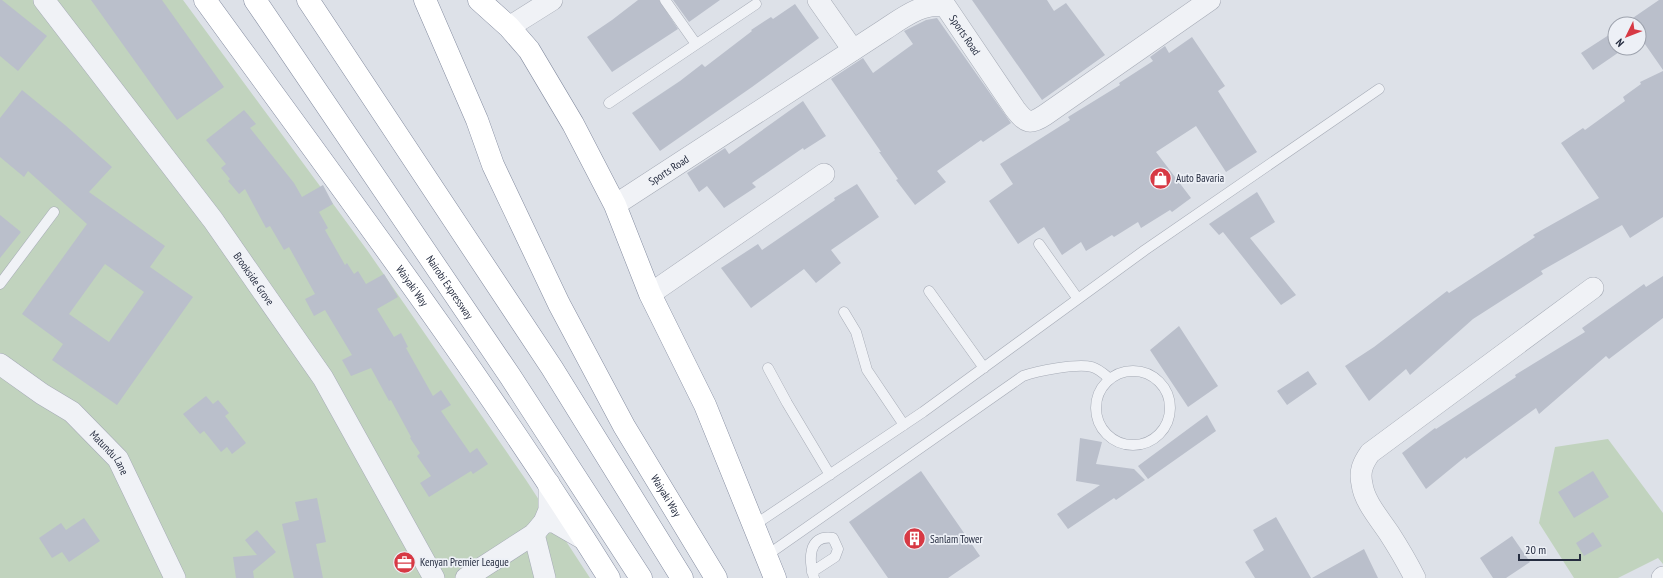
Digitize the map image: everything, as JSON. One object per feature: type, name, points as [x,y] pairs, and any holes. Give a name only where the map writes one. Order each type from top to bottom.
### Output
[{"type":"highway","name":"Waiyaki Way","points":[[205,0],[384,246],[549,483],[609,578]]},
{"type":"highway","name":"Nairobi Expressway","points":[[255,0],[510,376],[640,578]]},
{"type":"highway","points":[[308,0],[552,368],[682,578]]},
{"type":"highway","name":"Waiyaki Way","points":[[425,0],[477,120],[493,165],[559,304],[624,426],[716,578]]},
{"type":"highway","points":[[479,0],[510,27],[529,50],[565,111],[615,205],[650,294],[705,405],[775,578]]},
{"type":"street","name":"Brookside Grove","points":[[44,0],[213,220],[323,378],[434,578]]},
{"type":"street","points":[[510,27],[552,0]]},
{"type":"street","points":[[818,0],[853,50]]},
{"type":"street","name":"Sports Road","points":[[615,205],[853,50],[919,8],[928,4],[942,5],[951,13],[1015,109],[1024,120],[1029,122],[1041,118],[1210,0]]},
{"type":"street","points":[[650,294],[824,174]]},
{"type":"street","points":[[1415,578],[1402,553],[1367,500],[1362,485],[1361,471],[1363,463],[1370,452],[1593,288]]},
{"type":"street","name":"Matundu Lane","points":[[0,364],[42,394],[72,412],[118,459],[176,578]]},
{"type":"street","points":[[545,578],[539,528],[549,510],[549,483]]},
{"type":"street","points":[[466,578],[539,528],[554,522],[585,540]]},
{"type":"lane","points":[[665,0],[696,44]]},
{"type":"lane","points":[[609,103],[756,4]]},
{"type":"lane","points":[[753,526],[904,425],[1145,250],[1379,89]]},
{"type":"lane","points":[[0,284],[54,212]]},
{"type":"lane","points":[[1039,244],[1078,299]]},
{"type":"lane","points":[[929,291],[984,368]]},
{"type":"lane","points":[[844,312],[856,332],[867,370],[904,425]]},
{"type":"lane","points":[[766,556],[1023,376],[1039,371],[1086,366],[1101,370],[1110,379]]},
{"type":"lane","points":[[768,368],[830,475]]},
{"type":"lane","points":[[1133,371],[1144,373],[1153,377],[1161,384],[1167,393],[1170,403],[1170,414],[1167,424],[1161,433],[1153,440],[1143,444],[1122,444],[1104,432],[1096,413],[1096,402],[1099,392],[1110,379],[1122,372],[1133,371]]},
{"type":"green space","points":[[0,0],[183,0],[367,250],[526,480],[590,578],[0,578]]},
{"type":"green space","points":[[1608,439],[1663,513],[1663,564],[1658,558],[1618,578],[1574,578],[1539,523],[1555,447]]},
{"type":"building","points":[[0,0],[2,0],[47,36],[18,71],[0,56]]},
{"type":"building","points":[[91,0],[162,0],[224,87],[177,120]]},
{"type":"building","points":[[638,0],[659,0],[678,29],[612,72],[587,37]]},
{"type":"building","points":[[673,0],[720,0],[689,22]]},
{"type":"building","points":[[972,0],[1047,0],[1054,11],[1066,3],[1105,55],[1042,100]]},
{"type":"building","points":[[1659,0],[1663,0],[1663,70],[1647,47],[1647,16],[1636,16]]},
{"type":"building","points":[[795,4],[819,38],[660,151],[632,113],[680,81],[702,64],[705,67],[752,31],[751,30],[771,17],[773,19]]},
{"type":"building","points":[[937,18],[1011,123],[983,142],[981,140],[937,171],[946,182],[915,205],[896,180],[898,179],[879,152],[881,152],[831,79],[863,58],[873,73],[913,44],[904,31],[926,20]]},
{"type":"building","points":[[1607,36],[1607,56],[1613,56],[1593,70],[1581,53]]},
{"type":"building","points":[[1192,37],[1225,86],[1218,91],[1257,152],[1226,172],[1196,126],[1156,152],[1191,198],[1172,212],[1170,210],[1141,228],[1138,222],[1114,237],[1112,235],[1086,251],[1081,242],[1062,255],[1044,227],[1018,244],[989,201],[1013,184],[1000,164],[1070,120],[1068,117],[1120,85],[1119,83],[1153,61],[1150,57],[1165,46],[1169,53]]},
{"type":"building","points":[[1663,71],[1663,217],[1630,238],[1622,225],[1541,271],[1543,274],[1473,319],[1410,375],[1406,369],[1369,401],[1345,366],[1374,347],[1447,291],[1449,293],[1535,237],[1533,235],[1599,198],[1561,143],[1583,128],[1585,130],[1625,101],[1623,97],[1641,84],[1640,82]]},
{"type":"building","points":[[22,90],[65,125],[112,167],[89,192],[165,246],[150,267],[193,297],[117,405],[52,360],[63,344],[22,314],[87,224],[28,171],[24,177],[0,157],[0,118]],"holes":[[[105,264],[144,292],[109,342],[69,314]]]},
{"type":"building","points":[[803,101],[826,136],[804,150],[803,148],[752,183],[756,187],[724,208],[707,186],[699,192],[687,173],[725,148],[729,154]]},
{"type":"building","points":[[244,110],[256,124],[250,128],[294,183],[302,197],[323,185],[333,204],[319,212],[328,228],[325,230],[345,265],[347,263],[354,274],[358,271],[366,284],[384,274],[398,297],[377,309],[394,337],[401,333],[408,347],[406,348],[433,396],[441,390],[451,405],[441,411],[470,453],[477,448],[488,464],[473,474],[471,471],[429,497],[420,483],[431,476],[417,456],[420,453],[410,438],[411,437],[391,400],[389,401],[371,368],[351,376],[342,360],[352,355],[325,310],[314,316],[305,299],[315,294],[289,247],[284,250],[270,226],[266,228],[245,189],[239,194],[228,181],[230,179],[221,168],[226,164],[206,140]]},
{"type":"building","points":[[857,184],[879,217],[831,250],[841,263],[816,283],[804,269],[751,308],[721,268],[758,244],[762,250],[835,200],[834,198]]},
{"type":"building","points":[[1257,192],[1275,222],[1250,238],[1296,295],[1281,305],[1223,232],[1219,235],[1209,224]]},
{"type":"building","points":[[0,215],[21,232],[0,258]]},
{"type":"building","points":[[1663,276],[1663,318],[1609,359],[1606,356],[1539,414],[1536,408],[1466,459],[1465,457],[1426,489],[1402,453],[1435,428],[1436,429],[1516,377],[1515,375],[1585,332],[1582,328],[1644,284],[1646,287]]},
{"type":"building","points":[[1179,326],[1218,386],[1188,407],[1150,350]]},
{"type":"building","points":[[1308,371],[1317,384],[1287,405],[1277,391]]},
{"type":"building","points":[[206,396],[213,404],[218,400],[229,413],[225,416],[246,443],[232,454],[227,447],[221,452],[204,431],[200,434],[183,414]]},
{"type":"building","points":[[1207,415],[1216,431],[1148,479],[1138,466]]},
{"type":"building","points":[[1080,438],[1102,442],[1096,464],[1134,469],[1145,480],[1116,500],[1114,498],[1068,529],[1057,514],[1100,485],[1076,481]]},
{"type":"building","name":"Sanlam Tower","points":[[921,471],[980,556],[948,578],[888,578],[849,522]]},
{"type":"building","points":[[1593,471],[1609,497],[1574,518],[1558,492]]},
{"type":"building","points":[[317,498],[326,542],[316,544],[323,578],[294,578],[282,524],[299,520],[295,502]]},
{"type":"building","points":[[1276,517],[1311,578],[1255,578],[1245,562],[1264,550],[1253,530]]},
{"type":"building","points":[[84,518],[100,541],[69,562],[62,552],[52,558],[39,538],[61,523],[66,530]]},
{"type":"building","points":[[257,530],[276,552],[253,571],[254,578],[236,578],[233,557],[257,555],[245,540]]},
{"type":"building","points":[[1593,532],[1602,546],[1584,556],[1576,543]]},
{"type":"building","points":[[1512,536],[1530,562],[1506,578],[1493,578],[1480,558]]},
{"type":"building","points":[[1364,549],[1378,578],[1312,578]]},
{"type":"place","name":"Auto Bavaria","points":[[1160,178]]},
{"type":"place","name":"Sanlam Tower","points":[[915,539]]},
{"type":"place","name":"Kenyan Premier League","points":[[404,562]]}]
